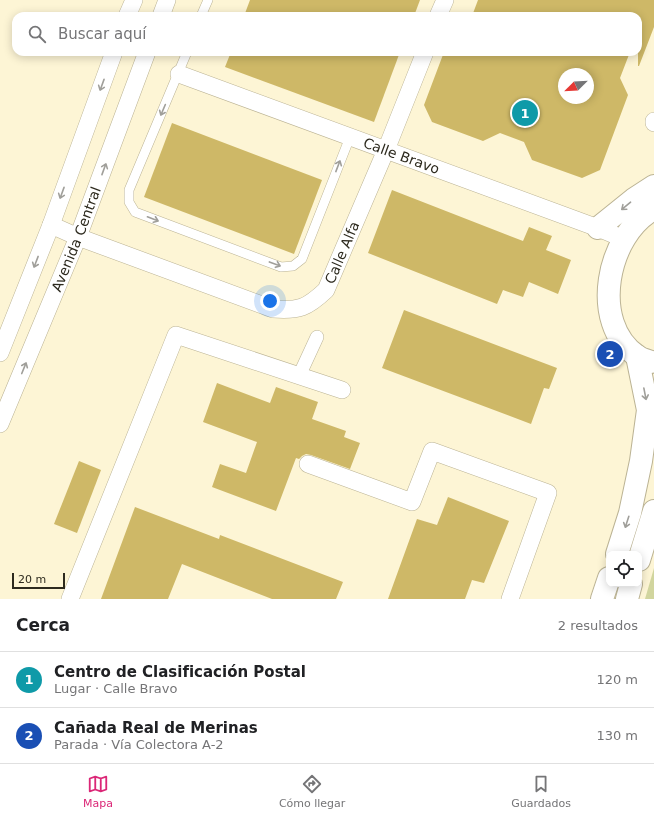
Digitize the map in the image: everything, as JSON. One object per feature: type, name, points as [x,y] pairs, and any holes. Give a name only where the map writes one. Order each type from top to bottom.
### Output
[{"type":"main road","points":[[598,228],[634,199],[654,186]]},
{"type":"main road","points":[[617,551],[630,513],[641,460],[648,410],[646,360],[624,344],[612,324],[609,304],[609,285],[612,264],[624,239],[635,224],[646,213],[654,209]]},
{"type":"main road","points":[[642,551],[654,511]]},
{"type":"main road","points":[[602,599],[606,587]]},
{"type":"main road","points":[[627,599],[630,587]]},
{"type":"street","points":[[130,12],[134,0]]},
{"type":"street","points":[[162,12],[167,0]]},
{"type":"street","points":[[440,12],[445,0]]},
{"type":"street","name":"Avenida Central","points":[[0,353],[51,225],[113,56]]},
{"type":"street","name":"Avenida Central","points":[[0,424],[78,237],[146,56]]},
{"type":"street","name":"Calle Alfa","points":[[51,225],[78,237],[273,309],[288,310],[301,308],[311,303],[326,290],[386,150],[422,56]]},
{"type":"street","name":"Calle Bravo","points":[[179,74],[598,228],[624,239]]},
{"type":"street","points":[[70,599],[176,335],[342,390]]},
{"type":"street","points":[[299,376],[317,337]]},
{"type":"street","points":[[308,464],[412,502],[432,451],[548,493],[510,599]]},
{"type":"lane","points":[[203,12],[208,0]]},
{"type":"lane","points":[[186,56],[129,190],[129,202],[135,212],[281,267],[293,266],[302,259],[350,137]]},
{"type":"green space","points":[[654,568],[654,599],[645,599]]},
{"type":"building","points":[[250,0],[420,0],[416,12],[246,12]]},
{"type":"building","points":[[478,0],[654,0],[654,27],[638,66],[638,56],[642,56],[642,12],[474,12]]},
{"type":"building","points":[[229,56],[399,56],[374,122],[225,67]]},
{"type":"building","points":[[442,56],[628,56],[620,78],[628,95],[600,170],[582,178],[532,160],[524,142],[500,133],[483,141],[432,122],[424,105]]},
{"type":"building","points":[[172,123],[322,180],[294,254],[144,197]]},
{"type":"building","points":[[392,190],[523,241],[529,227],[552,236],[546,250],[571,260],[558,294],[529,282],[523,297],[503,290],[497,304],[368,253]]},
{"type":"building","points":[[404,310],[557,368],[549,389],[544,388],[531,424],[382,368]]},
{"type":"building","points":[[217,383],[270,403],[276,387],[318,402],[312,419],[346,431],[344,437],[360,443],[350,469],[311,455],[306,454],[299,459],[296,458],[276,511],[212,487],[220,464],[246,473],[257,442],[203,422]]},
{"type":"building","points":[[79,461],[101,470],[77,533],[54,524]]},
{"type":"building","points":[[448,497],[509,521],[484,583],[472,580],[465,599],[388,599],[417,519],[437,525]]},
{"type":"building","points":[[135,507],[219,539],[220,535],[343,582],[336,599],[272,599],[182,564],[168,599],[101,599]]},
{"type":"place","name":"Centro de Clasificación Postal","points":[[525,113]]},
{"type":"place","name":"Cañada Real de Merinas","points":[[610,354]]}]
